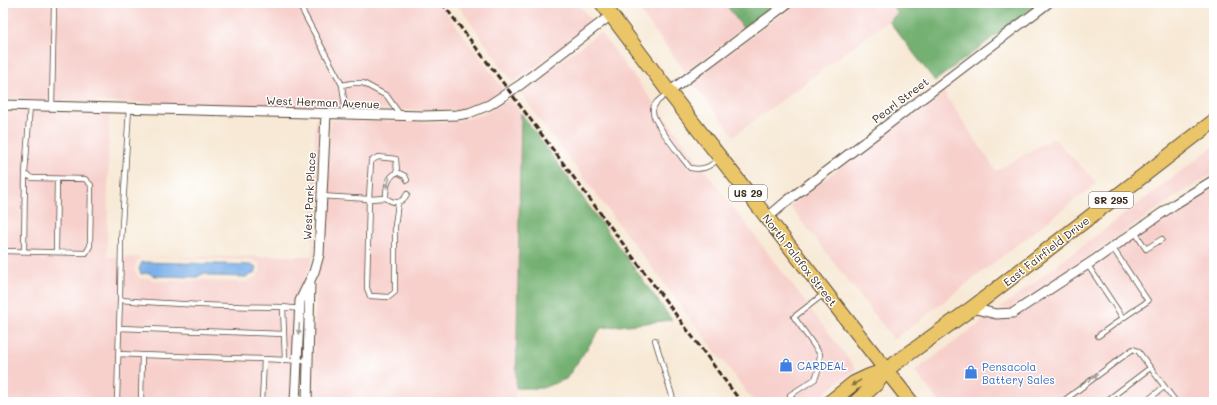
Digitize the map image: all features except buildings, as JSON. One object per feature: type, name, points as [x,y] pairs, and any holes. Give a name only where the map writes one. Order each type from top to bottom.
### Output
[{"type":"main road","name":"North Palafox Street","points":[[605,6],[669,92],[911,402]]},
{"type":"main road","name":"East Fairfield Drive","points":[[886,370],[972,308],[1214,121]]},
{"type":"main road","name":"SR 295","points":[[830,402],[854,383],[886,370]]},
{"type":"main road","name":"SR 295","points":[[856,402],[877,383],[886,370]]},
{"type":"street","points":[[669,92],[788,3]]},
{"type":"street","name":"Pearl Street","points":[[767,218],[1048,3]]},
{"type":"street","name":"West Herman Avenue","points":[[3,105],[401,116],[457,115],[474,111],[489,105],[520,85],[605,6]]},
{"type":"street","name":"West Park Place","points":[[296,402],[300,301],[310,279],[318,255],[326,114]]},
{"type":"street","points":[[972,308],[996,314],[1013,313],[1175,204],[1214,180]]},
{"type":"street","name":"West Park Place","points":[[306,402],[310,279]]},
{"type":"lane","points":[[52,106],[54,3]]},
{"type":"lane","points":[[301,8],[342,85],[346,114]]},
{"type":"lane","points":[[342,85],[363,83],[387,96],[401,116]]},
{"type":"lane","points":[[669,92],[655,103],[653,112],[658,125],[690,168],[702,170],[720,158]]},
{"type":"lane","points":[[24,252],[25,174],[30,106]]},
{"type":"lane","points":[[117,402],[121,242],[129,108]]},
{"type":"lane","points":[[397,172],[396,159],[378,157],[372,160],[367,288],[370,296],[389,297],[395,292],[396,226],[398,203]]},
{"type":"lane","points":[[397,172],[405,176],[407,180]]},
{"type":"lane","points":[[386,198],[388,182],[391,176],[397,172]]},
{"type":"lane","points":[[3,251],[86,253],[90,246],[90,185],[85,179],[32,178],[25,174]]},
{"type":"lane","points":[[56,252],[57,178]]},
{"type":"lane","points":[[322,196],[370,199],[386,198],[391,202],[398,203],[404,199],[407,194]]},
{"type":"lane","points":[[1135,232],[1146,249],[1162,239]]},
{"type":"lane","points":[[1098,336],[1148,302],[1112,247]]},
{"type":"lane","points":[[1087,264],[1123,318]]},
{"type":"lane","points":[[794,402],[790,395],[815,379],[818,371],[820,354],[794,317],[826,293]]},
{"type":"lane","points":[[120,300],[229,307],[254,306],[300,308]]},
{"type":"lane","points":[[283,307],[285,360]]},
{"type":"lane","points":[[119,328],[284,334]]},
{"type":"lane","points":[[655,340],[674,402]]},
{"type":"lane","points":[[1062,402],[1133,349],[1138,352],[1176,402]]},
{"type":"lane","points":[[119,354],[308,361]]},
{"type":"lane","points":[[141,402],[142,355]]},
{"type":"lane","points":[[262,402],[264,359]]},
{"type":"lane","points":[[1105,402],[1150,368]]},
{"type":"lane","points":[[1145,402],[1164,387]]},
{"type":"shaded area","points":[[3,3],[439,3],[504,90],[478,104],[457,110],[443,111],[3,99]]},
{"type":"shaded area","points":[[457,3],[578,3],[593,23],[513,83]]},
{"type":"shaded area","points":[[634,3],[725,3],[743,28],[686,73]]},
{"type":"shaded area","points":[[797,3],[891,3],[898,13],[734,136],[692,81]]},
{"type":"shaded area","points":[[600,32],[856,369],[813,402],[754,402],[520,92]]},
{"type":"shaded area","points":[[942,90],[996,171],[1053,138],[1097,183],[894,340],[790,206]]},
{"type":"shaded area","points":[[510,99],[521,113],[515,402],[312,402],[316,280],[323,255],[330,120],[423,122],[457,121],[481,115]]},
{"type":"shaded area","points":[[3,111],[109,113],[107,257],[312,256],[315,119],[320,119],[314,254],[308,273],[306,273],[306,277],[295,301],[291,402],[3,402]],"holes":[[[142,257],[253,260],[259,264],[261,270],[257,277],[246,282],[212,281],[204,279],[197,281],[154,281],[149,278],[142,279],[138,277],[135,272],[135,267],[138,260]]]},
{"type":"shaded area","points":[[1214,146],[1214,173],[1172,199],[1093,254],[1011,307],[999,309]]},
{"type":"shaded area","points":[[1214,186],[1214,402],[939,402],[915,371],[987,318],[997,320],[1015,318],[1177,209]]},
{"type":"green space","points":[[725,3],[777,3],[743,28]]},
{"type":"green space","points":[[891,3],[1039,3],[935,81],[889,21],[898,13]]},
{"type":"green space","points":[[521,113],[672,320],[601,328],[566,379],[542,388],[516,388]]},
{"type":"water","points":[[142,262],[253,265],[257,268],[255,273],[246,277],[212,276],[204,273],[197,277],[154,276],[149,273],[141,274],[139,269]]},
{"type":"railway","points":[[442,3],[741,402]]},
{"type":"place","name":"CARDEAL","points":[[786,365]]},
{"type":"place","name":"Pensacola Battery Sales","points":[[971,372]]}]
